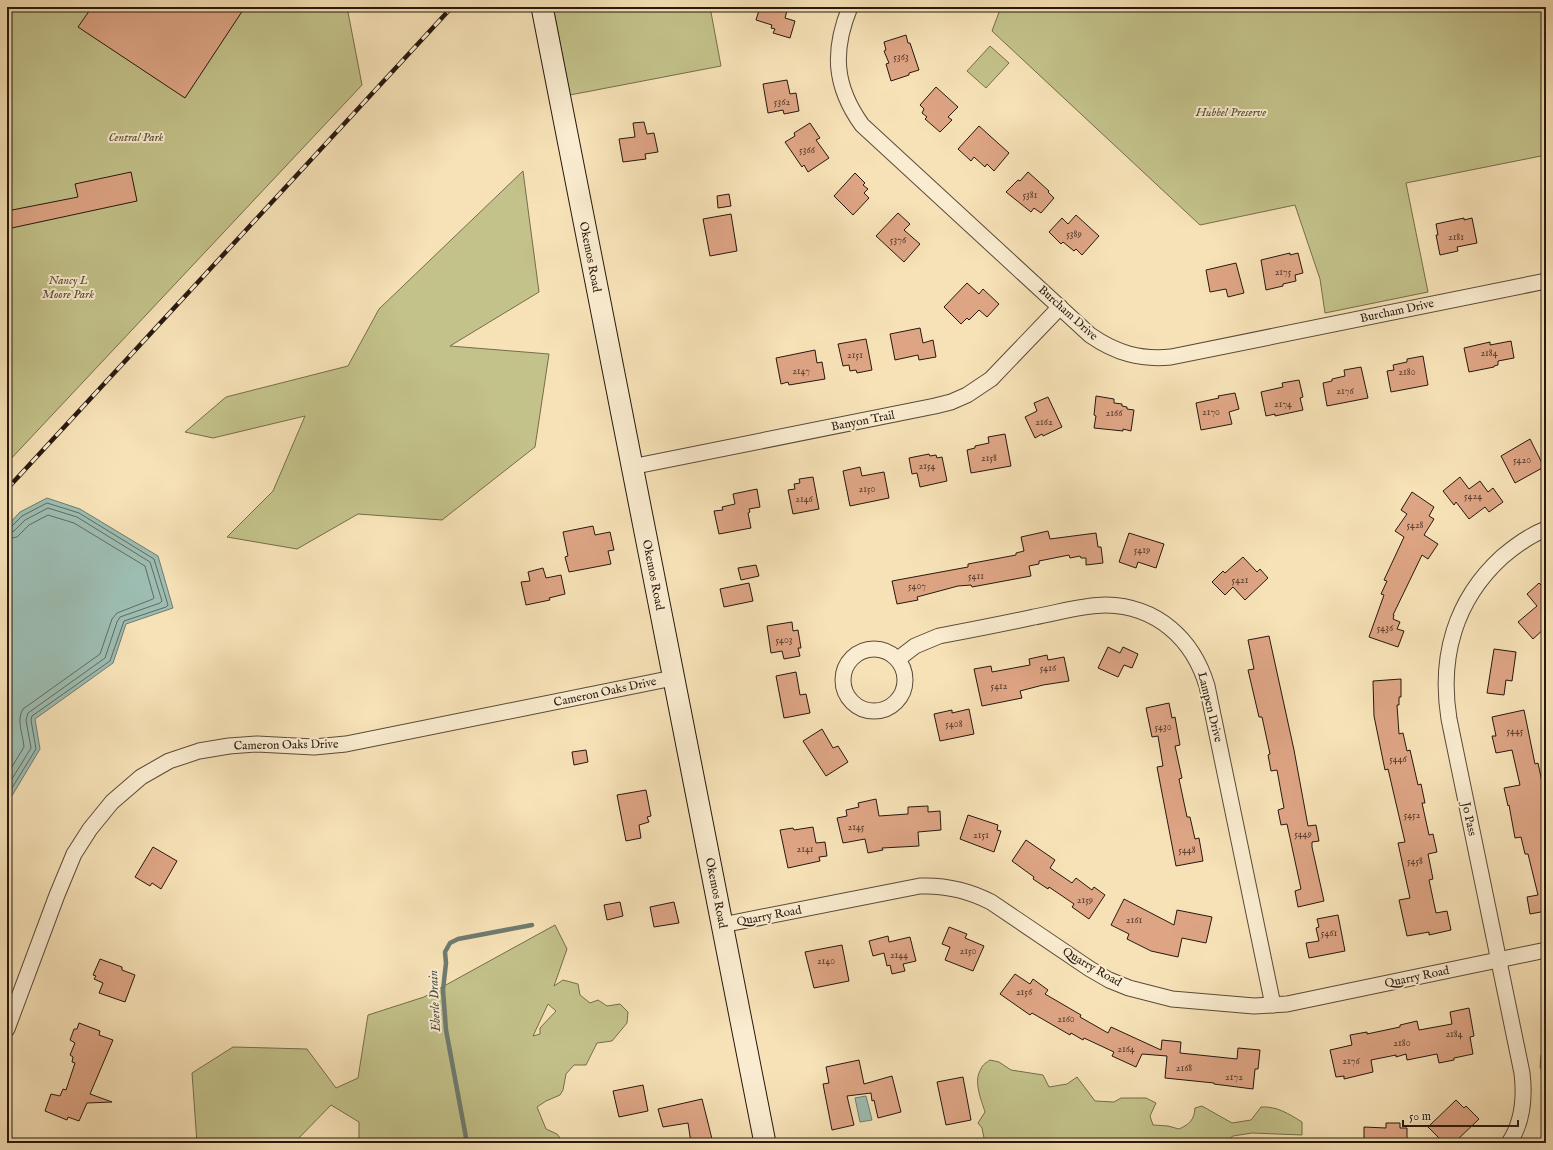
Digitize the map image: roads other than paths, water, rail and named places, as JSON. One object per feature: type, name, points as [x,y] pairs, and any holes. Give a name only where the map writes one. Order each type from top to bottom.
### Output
[{"type":"street","name":"Okemos Road","points":[[542,7],[631,467],[765,1143]]},
{"type":"street","name":"Burcham Drive","points":[[850,7],[842,27],[839,42],[839,72],[842,86],[854,113],[862,125],[1090,336],[1116,351],[1130,356],[1158,358],[1171,357],[1546,281]]},
{"type":"street","name":"Banyon Trail","points":[[631,467],[951,402],[967,395],[991,379],[1060,307]]},
{"type":"street","name":"Jo Pass","points":[[1509,1143],[1518,1126],[1524,1087],[1499,960],[1448,719],[1446,664],[1453,634],[1462,611],[1482,578],[1510,551],[1525,540],[1546,529]]},
{"type":"street","name":"Lampen Drive","points":[[898,659],[916,646],[939,636],[1091,606],[1121,606],[1136,610],[1150,615],[1174,631],[1191,650],[1201,667],[1207,686],[1273,1006]]},
{"type":"street","points":[[877,648],[885,650],[898,659],[906,674],[906,682],[904,690],[895,704],[880,711],[872,711],[864,710],[856,706],[850,700],[846,693],[843,678],[845,669],[854,656],[865,650],[877,648]]},
{"type":"street","name":"Cameron Oaks Drive","points":[[7,1029],[57,895],[74,854],[90,828],[112,802],[141,777],[170,761],[199,751],[229,746],[257,744],[314,747],[346,744],[673,678]]},
{"type":"street","name":"Quarry Road","points":[[722,925],[920,886],[947,886],[976,895],[991,902],[1090,969],[1109,980],[1129,988],[1172,1000],[1235,1005],[1273,1006],[1300,1002],[1546,950]]},
{"type":"water","points":[[47,498],[80,509],[158,556],[173,608],[126,624],[113,663],[35,719],[40,749],[7,804],[7,526],[20,512]]},
{"type":"water","points":[[866,1096],[872,1120],[860,1122],[855,1098]]},
{"type":"waterway","name":"Eberle Drain","points":[[467,1143],[446,1030],[443,990],[446,963],[445,952],[450,943],[458,939],[532,925]]},
{"type":"railway","points":[[7,489],[452,7]]},
{"type":"park label","name":"Hubbel Preserve","points":[[1231,112]]},
{"type":"park label","name":"Central Park","points":[[136,137]]},
{"type":"park label","name":"Nancy L Moore Park","points":[[68,287]]}]
